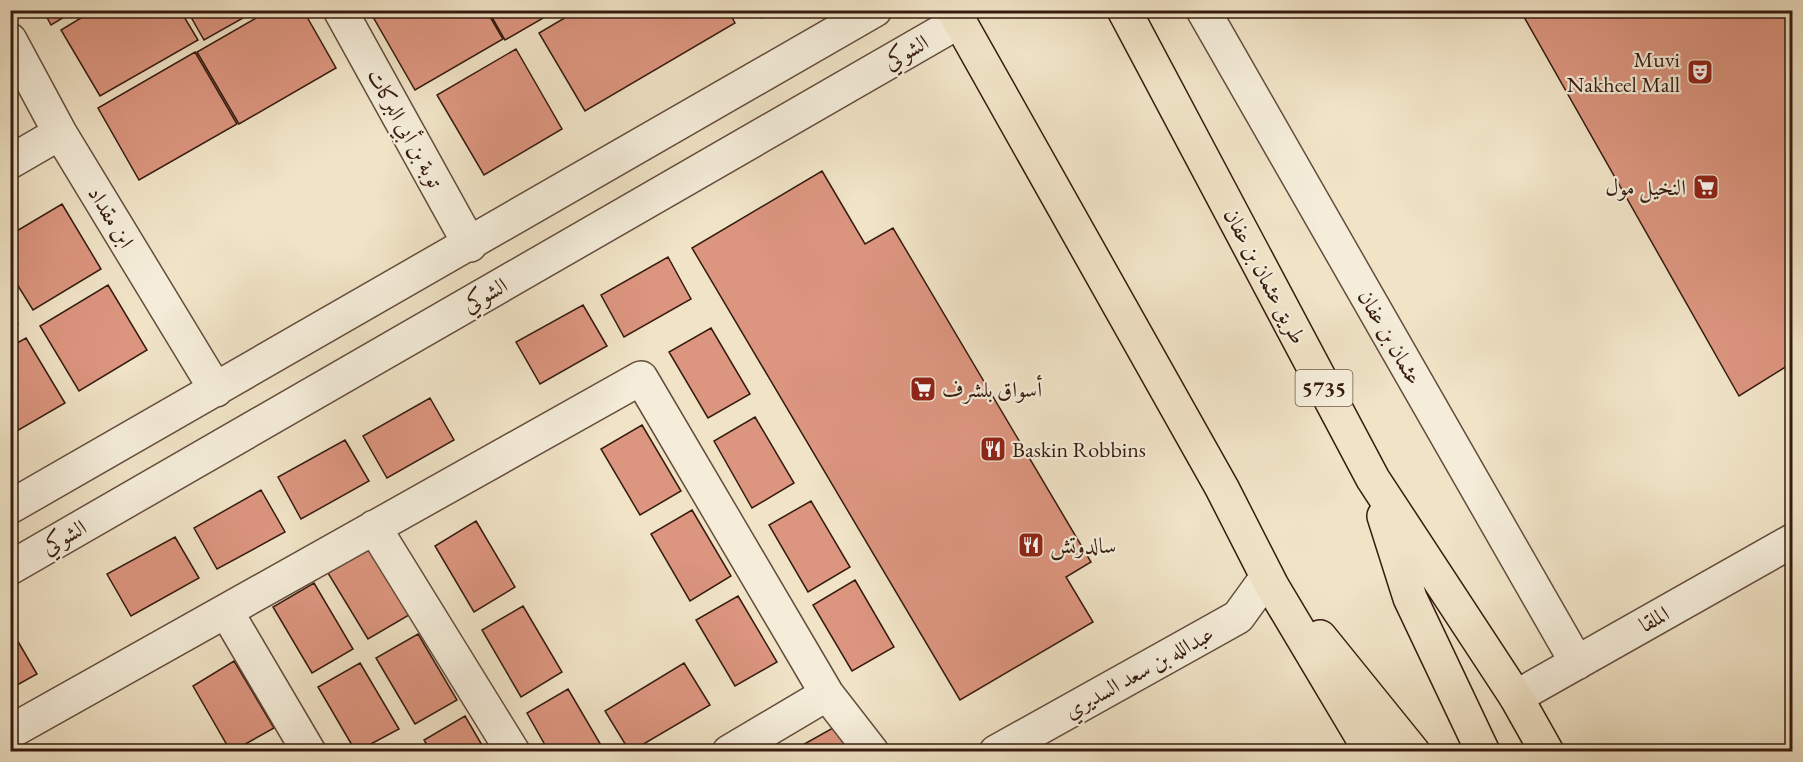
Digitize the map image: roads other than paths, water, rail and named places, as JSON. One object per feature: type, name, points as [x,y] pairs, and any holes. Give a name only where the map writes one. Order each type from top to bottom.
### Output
[{"type":"main road","name":"طريق عثمان بن عفان","points":[[1124,10],[1373,479],[1516,697],[1547,752]]},
{"type":"main road","points":[[956,16],[1222,488],[1267,577],[1371,752]]},
{"type":"main road","points":[[1373,479],[1410,598],[1483,752]]},
{"type":"main road","points":[[1267,577],[1352,673],[1413,752]]},
{"type":"street","name":"توبة بن أبي البركات","points":[[340,10],[470,245]]},
{"type":"street","name":"عثمان بن عفان","points":[[1203,10],[1577,663]]},
{"type":"street","points":[[10,507],[869,14],[887,20],[894,31],[895,45],[891,61]]},
{"type":"street","name":"الشوكي","points":[[10,568],[891,61],[956,16]]},
{"type":"street","name":"ابن مقداد","points":[[10,40],[60,133],[216,390]]},
{"type":"street","points":[[10,162],[60,133]]},
{"type":"street","points":[[10,732],[640,378],[827,694],[872,752]]},
{"type":"street","points":[[374,527],[513,752]]},
{"type":"street","name":"الملقا","points":[[1516,697],[1792,541]]},
{"type":"street","name":"عبدالله بن سعد السديري","points":[[996,752],[1238,617],[1267,577]]},
{"type":"street","points":[[226,611],[309,752]]},
{"type":"street","points":[[729,752],[827,694]]},
{"type":"place","name":"Muvi Nakheel Mall","points":[[1700,72]]},
{"type":"place","name":"النخيل مول","points":[[1706,187]]},
{"type":"place","name":"أسواق بلشرف","points":[[923,389]]},
{"type":"place","name":"Baskin Robbins","points":[[993,449]]},
{"type":"place","name":"سالدوتش","points":[[1031,545]]}]
